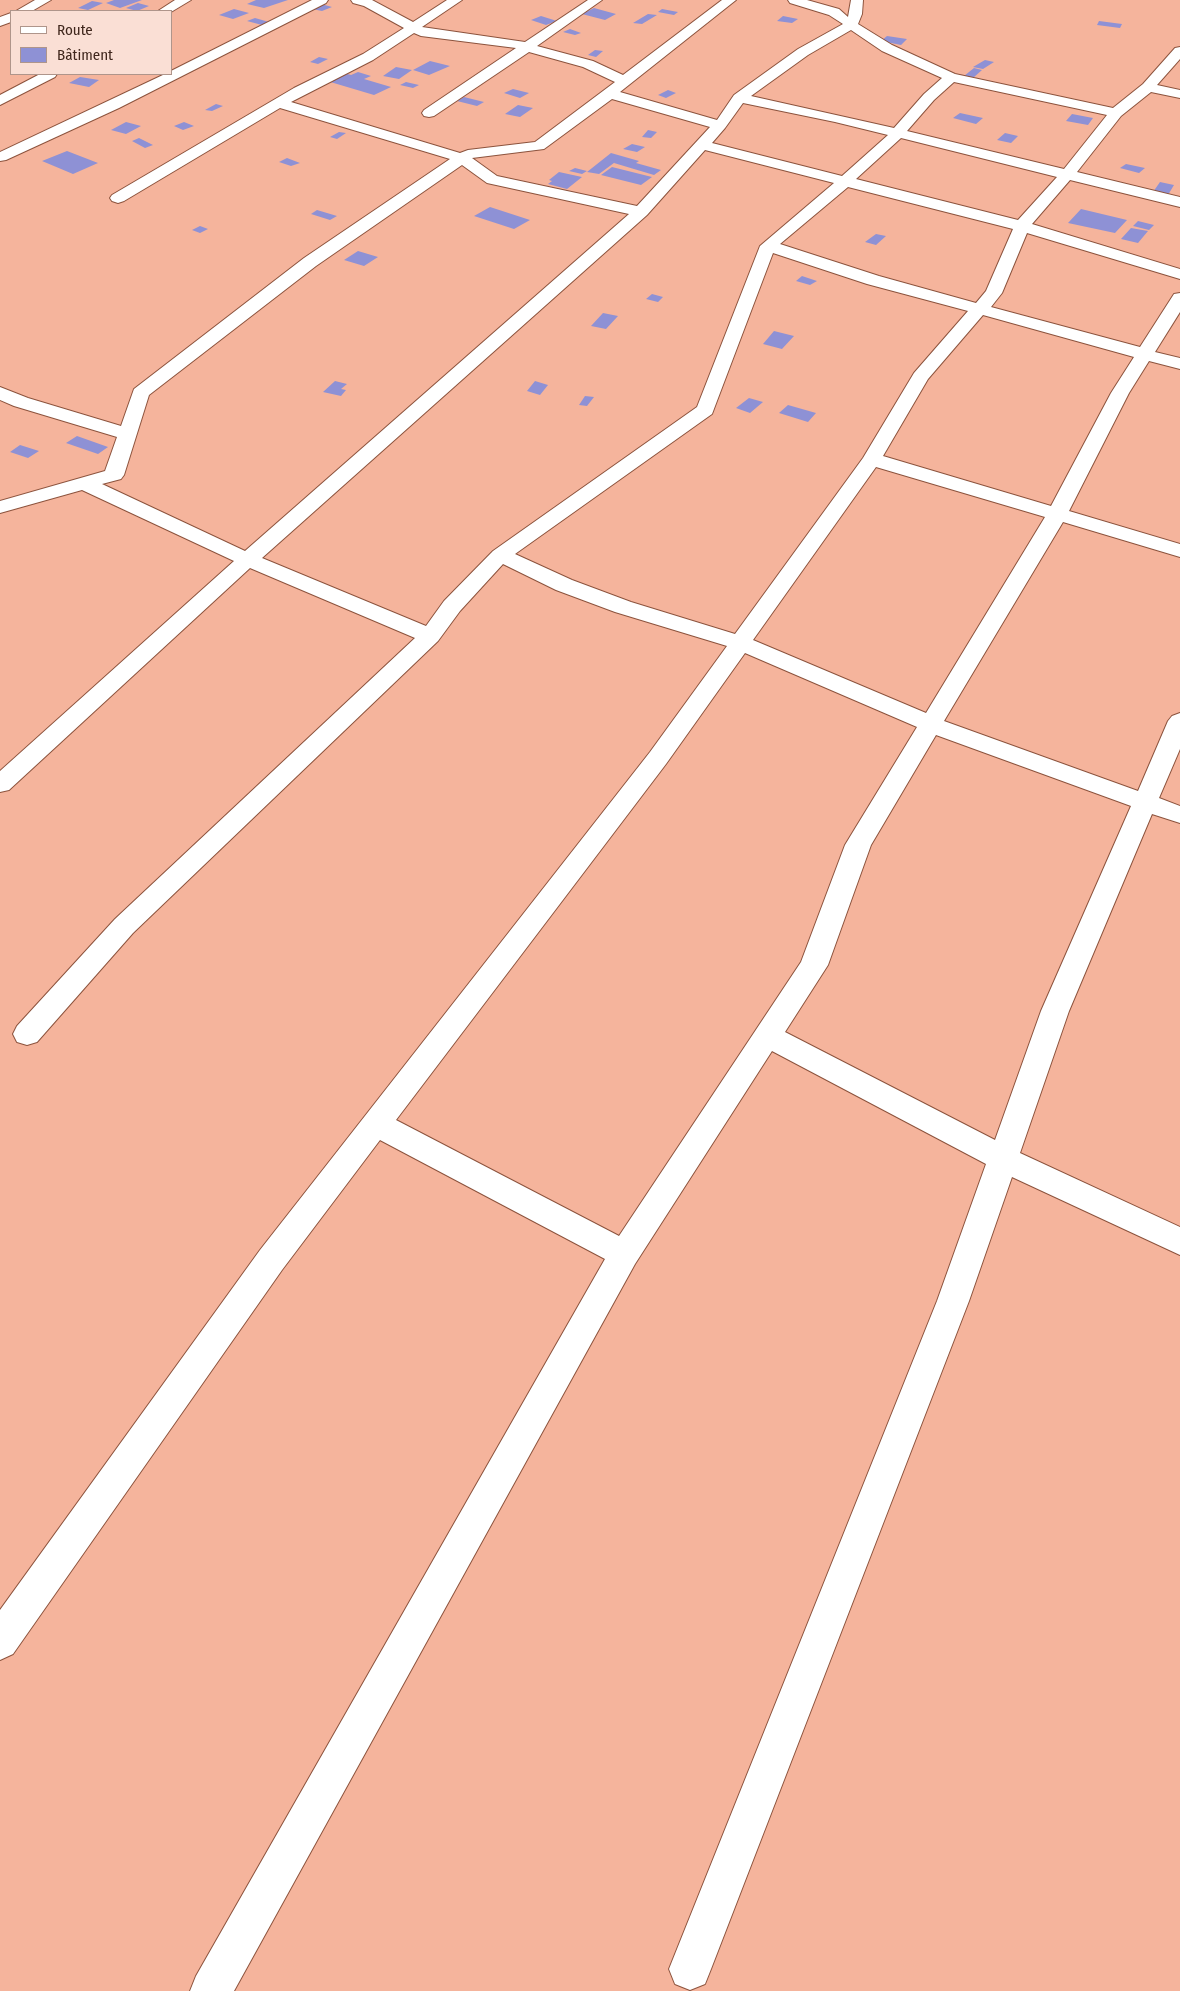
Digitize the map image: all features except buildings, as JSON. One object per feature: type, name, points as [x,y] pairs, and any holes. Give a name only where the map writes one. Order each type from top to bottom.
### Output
[{"type":"street","points":[[24,10],[45,0]]},
{"type":"street","points":[[166,10],[185,0]]},
{"type":"street","points":[[0,157],[114,105],[322,0]]},
{"type":"street","points":[[357,0],[368,3],[421,32],[529,47],[588,64],[624,81]]},
{"type":"street","points":[[118,198],[299,91],[368,57],[456,0]]},
{"type":"street","points":[[429,113],[596,0]]},
{"type":"street","points":[[0,507],[114,475],[141,393],[310,262],[468,154],[539,146],[610,94],[624,81],[730,0]]},
{"type":"street","points":[[794,0],[834,12],[888,48],[951,76],[1116,113]]},
{"type":"street","points":[[0,784],[248,559],[641,212],[720,125],[739,98],[803,52],[851,25],[856,14],[857,0]]},
{"type":"street","points":[[0,1641],[271,1260],[658,758],[872,459],[920,377],[994,293],[1022,226],[1116,113],[1148,87],[1180,51]]},
{"type":"street","points":[[0,101],[48,75]]},
{"type":"street","points":[[27,1034],[124,926],[430,636],[452,606],[500,554],[705,410],[768,246],[846,182],[898,134],[929,97],[951,76]]},
{"type":"street","points":[[1148,87],[1180,94]]},
{"type":"street","points":[[610,94],[720,125]]},
{"type":"street","points":[[739,98],[836,118],[1180,202]]},
{"type":"street","points":[[279,103],[462,158],[492,180],[641,212]]},
{"type":"street","points":[[702,145],[1022,226],[1180,274]]},
{"type":"street","points":[[768,246],[873,280],[1180,364]]},
{"type":"street","points":[[211,1991],[624,1254],[814,965],[858,845],[1058,514],[1120,393],[1180,298]]},
{"type":"street","points":[[0,393],[21,402],[128,434]]},
{"type":"street","points":[[872,459],[1180,551]]},
{"type":"street","points":[[83,484],[248,559],[430,636]]},
{"type":"street","points":[[500,554],[564,586],[740,643],[930,724],[1180,815]]},
{"type":"street","points":[[690,1969],[953,1301],[1054,1011],[1180,721]]},
{"type":"street","points":[[768,1036],[1003,1159],[1180,1242]]},
{"type":"street","points":[[376,1124],[624,1254]]}]
